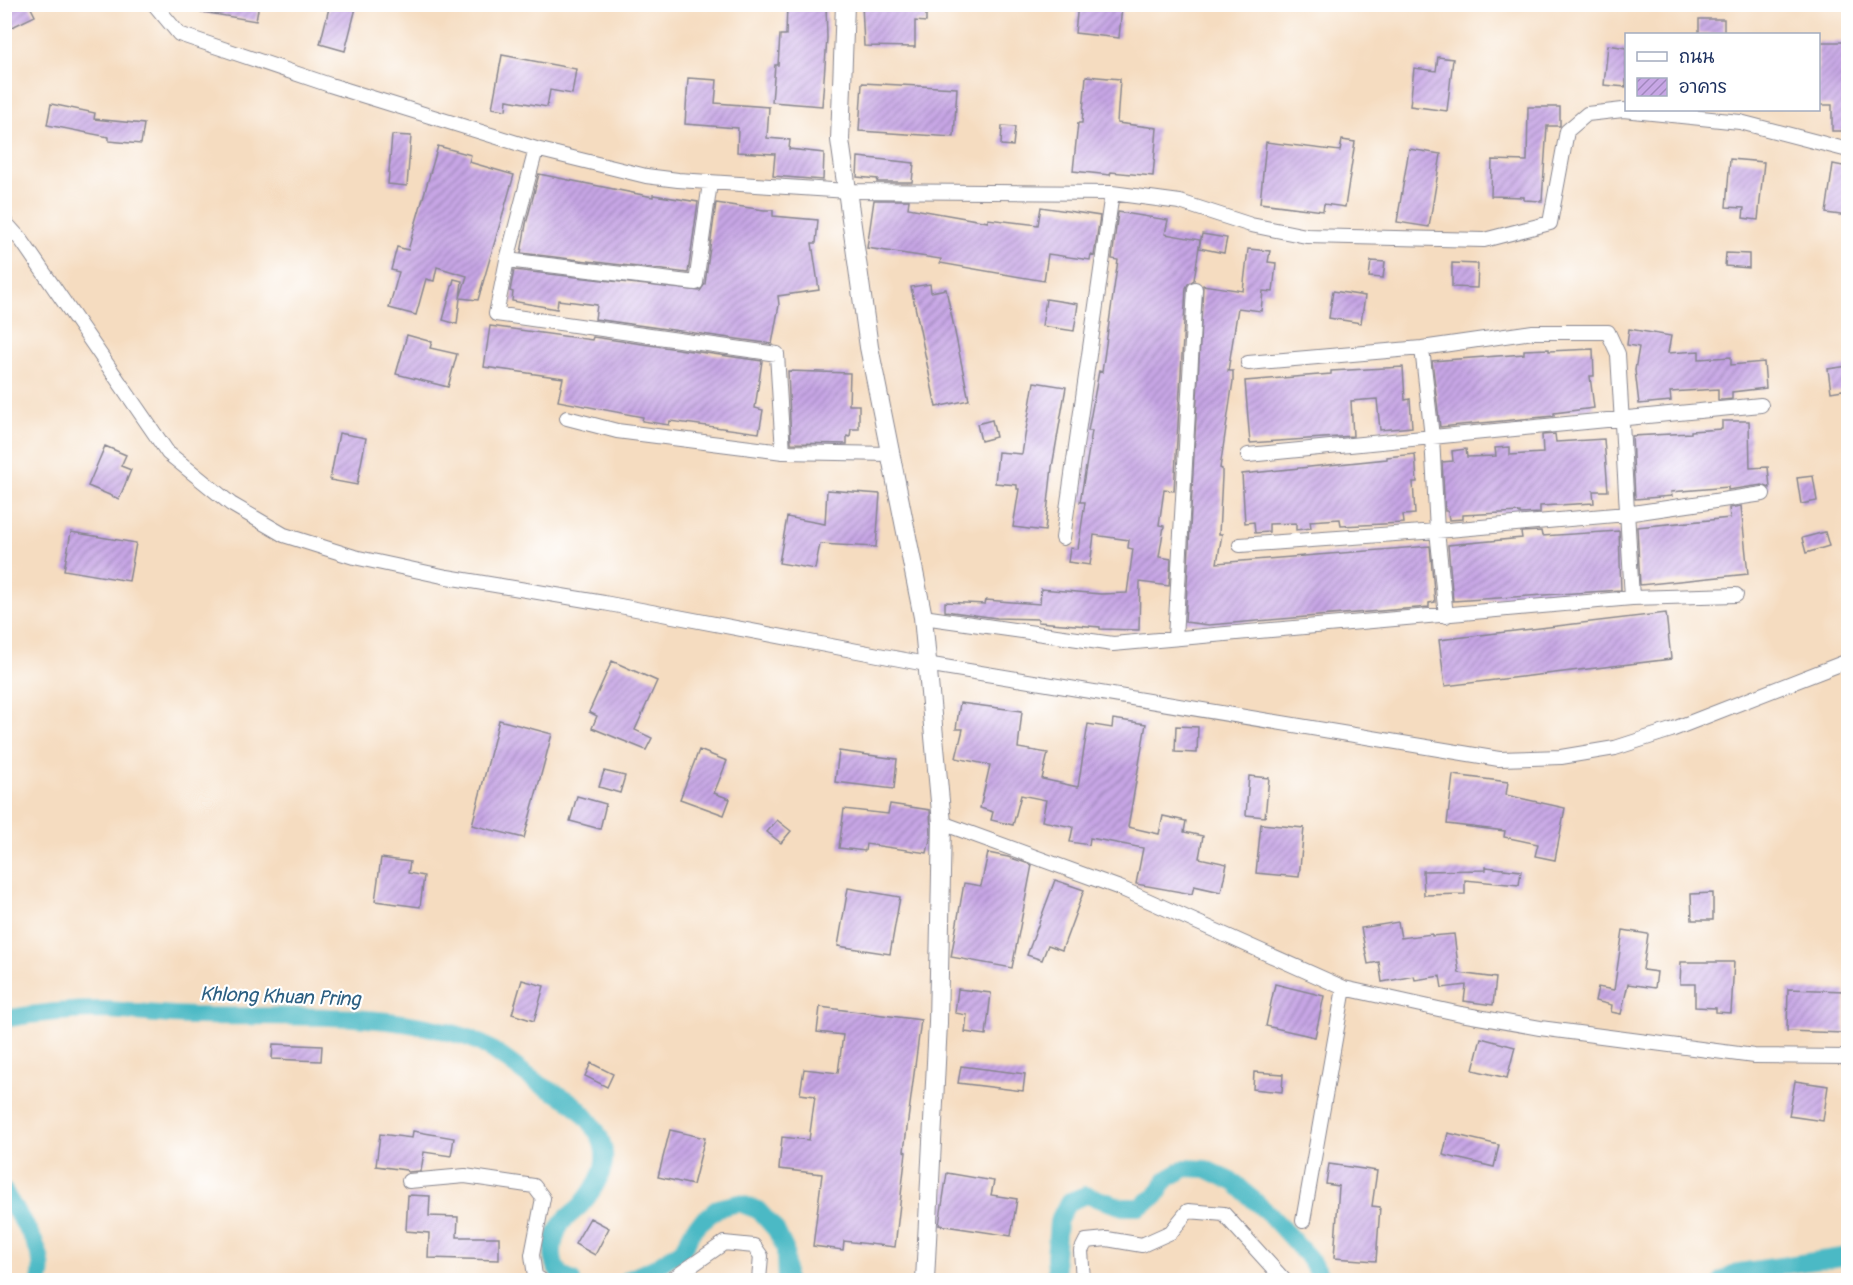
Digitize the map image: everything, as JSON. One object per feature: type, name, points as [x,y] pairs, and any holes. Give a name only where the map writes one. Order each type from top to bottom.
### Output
[{"type":"street","points":[[154,4],[179,34],[330,85],[536,148],[646,176],[710,183],[848,190],[1112,193],[1180,202],[1251,225],[1306,236],[1484,240],[1550,223],[1567,131],[1587,114],[1625,110]]},
{"type":"street","points":[[844,4],[840,140],[869,347],[923,618],[942,823],[938,1023],[925,1281]]},
{"type":"street","points":[[1633,111],[1740,122],[1848,150]]},
{"type":"street","points":[[536,148],[507,260],[496,314],[777,354],[783,452]]},
{"type":"street","points":[[507,260],[696,283],[710,183]]},
{"type":"street","points":[[1063,538],[1112,193]]},
{"type":"street","points":[[4,221],[22,241],[168,453],[231,504],[284,535],[354,557],[447,577],[615,605],[926,664],[1499,759],[1562,757],[1615,748],[1671,730],[1848,661]]},
{"type":"street","points":[[1175,639],[1195,289]]},
{"type":"street","points":[[1248,363],[1422,348],[1533,332],[1608,332],[1618,354],[1632,598]]},
{"type":"street","points":[[1422,348],[1432,437],[1437,531],[1446,616]]},
{"type":"street","points":[[1248,455],[1761,405]]},
{"type":"street","points":[[567,418],[617,431],[783,452],[891,454]]},
{"type":"street","points":[[1240,545],[1437,531],[1626,514],[1763,494]]},
{"type":"street","points":[[923,618],[1113,644],[1632,598],[1736,595]]},
{"type":"street","points":[[942,823],[1120,888],[1344,988],[1461,1014],[1552,1030],[1754,1056],[1848,1057]]},
{"type":"street","points":[[1303,1221],[1344,988]]},
{"type":"street","points":[[409,1181],[465,1176],[534,1186],[543,1198],[532,1255],[535,1276],[541,1281]]},
{"type":"street","points":[[1083,1281],[1081,1251],[1086,1241],[1107,1239],[1142,1245],[1171,1232],[1188,1210],[1224,1214],[1284,1281]]},
{"type":"street","points":[[671,1281],[724,1243],[754,1246],[761,1256],[759,1281]]},
{"type":"building","points":[[4,4],[29,4],[35,16],[4,31]]},
{"type":"building","points":[[202,4],[259,4],[256,21],[201,12]]},
{"type":"building","points":[[330,4],[357,4],[345,51],[320,44]]},
{"type":"building","points":[[787,4],[826,4],[827,38],[822,106],[772,102],[780,35],[786,35]]},
{"type":"building","points":[[862,4],[926,4],[926,22],[915,21],[915,47],[864,46]]},
{"type":"building","points":[[1078,4],[1122,6],[1119,38],[1075,33]]},
{"type":"building","points":[[1699,19],[1724,19],[1724,33],[1699,33]]},
{"type":"building","points":[[1820,42],[1848,42],[1848,131],[1832,131],[1832,105],[1820,105]]},
{"type":"building","points":[[1608,45],[1625,48],[1625,87],[1604,85]]},
{"type":"building","points":[[502,55],[576,69],[572,94],[550,90],[547,107],[507,100],[506,110],[492,108]]},
{"type":"building","points":[[1438,57],[1453,59],[1447,111],[1410,106],[1414,68],[1436,71]]},
{"type":"building","points":[[1086,76],[1120,79],[1117,123],[1157,128],[1153,176],[1073,171],[1078,123],[1082,123]]},
{"type":"building","points":[[688,78],[717,80],[715,103],[769,107],[767,138],[790,140],[789,149],[824,153],[823,180],[773,176],[775,154],[737,152],[738,128],[685,124]]},
{"type":"building","points":[[862,83],[957,88],[954,137],[859,131]]},
{"type":"building","points":[[51,104],[95,113],[94,119],[144,124],[141,144],[109,141],[109,137],[47,125]]},
{"type":"building","points":[[1528,107],[1560,107],[1560,126],[1547,126],[1542,201],[1524,200],[1524,197],[1491,196],[1492,160],[1527,161]]},
{"type":"building","points":[[1002,126],[1015,127],[1013,146],[1001,145]]},
{"type":"building","points":[[392,135],[411,136],[407,186],[388,184]]},
{"type":"building","points":[[1342,140],[1355,142],[1345,207],[1324,204],[1323,211],[1260,203],[1266,142],[1340,151]]},
{"type":"building","points":[[438,146],[471,155],[469,162],[514,175],[478,300],[460,298],[467,276],[437,267],[434,281],[426,279],[416,315],[389,308],[399,272],[391,270],[397,247],[408,250]]},
{"type":"building","points":[[1409,149],[1441,154],[1429,227],[1397,222]]},
{"type":"building","points":[[858,157],[914,163],[912,182],[877,182],[878,179],[857,177]]},
{"type":"building","points":[[1730,159],[1764,162],[1758,220],[1743,218],[1744,208],[1726,207]]},
{"type":"building","points":[[1833,164],[1848,167],[1848,216],[1826,213]]},
{"type":"building","points":[[539,174],[653,197],[653,195],[698,202],[688,273],[521,253]]},
{"type":"building","points":[[874,200],[909,200],[908,208],[988,222],[988,219],[1038,225],[1041,207],[1100,216],[1094,256],[1091,255],[1090,260],[1048,254],[1044,281],[940,263],[941,259],[867,248]]},
{"type":"building","points":[[716,203],[773,210],[773,216],[818,220],[816,243],[812,243],[819,290],[778,296],[779,305],[772,344],[595,319],[597,305],[558,300],[557,309],[512,301],[513,292],[510,291],[514,270],[700,291],[705,284]]},
{"type":"building","points":[[1118,212],[1168,220],[1165,234],[1200,240],[1194,280],[1186,288],[1174,491],[1164,490],[1159,525],[1164,526],[1159,557],[1171,559],[1169,586],[1140,582],[1139,630],[1100,629],[1100,627],[1038,622],[1038,619],[997,618],[945,611],[945,602],[985,604],[986,600],[1040,604],[1041,589],[1101,594],[1127,593],[1133,549],[1128,548],[1129,540],[1094,535],[1090,565],[1068,562],[1070,548],[1078,549],[1085,502],[1080,502],[1092,431],[1088,431],[1099,371],[1102,372],[1118,260],[1112,259]]},
{"type":"building","points":[[1202,234],[1227,238],[1224,253],[1199,248]]},
{"type":"building","points":[[1248,249],[1270,251],[1268,262],[1276,263],[1273,292],[1263,291],[1261,311],[1238,308],[1228,371],[1233,371],[1233,381],[1220,468],[1222,476],[1219,534],[1222,534],[1217,563],[1430,546],[1435,602],[1429,603],[1429,607],[1209,625],[1185,622],[1203,285],[1243,291]]},
{"type":"building","points":[[1726,253],[1749,254],[1749,268],[1725,266]]},
{"type":"building","points":[[1371,261],[1385,262],[1383,278],[1369,277]]},
{"type":"building","points":[[1452,263],[1478,264],[1477,288],[1452,287]]},
{"type":"building","points":[[454,279],[462,281],[457,324],[443,320]]},
{"type":"building","points":[[930,284],[931,292],[946,289],[969,400],[936,407],[911,287]]},
{"type":"building","points":[[1333,291],[1365,296],[1361,323],[1329,318]]},
{"type":"building","points":[[1046,299],[1078,304],[1074,331],[1042,326]]},
{"type":"building","points":[[490,326],[592,340],[593,337],[762,361],[755,408],[763,410],[759,433],[670,421],[669,425],[642,421],[643,417],[558,401],[563,378],[484,367]]},
{"type":"building","points":[[1629,329],[1671,336],[1668,353],[1699,351],[1699,359],[1731,357],[1731,365],[1764,362],[1766,388],[1732,392],[1732,399],[1723,400],[1718,400],[1718,389],[1670,392],[1671,401],[1639,404],[1635,370],[1639,347],[1627,345]]},
{"type":"building","points":[[407,335],[432,342],[430,348],[457,354],[448,387],[396,374]]},
{"type":"building","points":[[1549,349],[1549,351],[1593,349],[1594,376],[1590,376],[1594,408],[1554,413],[1554,416],[1440,427],[1432,361],[1524,354],[1524,350]]},
{"type":"building","points":[[1848,366],[1848,389],[1831,392],[1828,369]]},
{"type":"building","points":[[1403,367],[1405,400],[1410,399],[1412,427],[1380,430],[1377,399],[1351,401],[1353,436],[1250,443],[1245,381],[1331,374],[1331,371]]},
{"type":"building","points":[[788,371],[850,373],[849,405],[859,405],[859,429],[851,429],[850,437],[847,436],[847,444],[791,443]]},
{"type":"building","points":[[1034,382],[1066,387],[1052,467],[1045,531],[1013,527],[1019,489],[1017,485],[995,483],[998,452],[1022,454]]},
{"type":"building","points":[[992,420],[996,437],[981,441],[977,424]]},
{"type":"building","points":[[1722,421],[1749,421],[1750,468],[1768,467],[1770,488],[1762,485],[1728,490],[1728,487],[1671,492],[1672,496],[1635,499],[1632,436],[1722,429]]},
{"type":"building","points":[[339,433],[366,438],[357,485],[330,480]]},
{"type":"building","points":[[1555,434],[1556,442],[1604,439],[1608,491],[1593,491],[1594,503],[1540,506],[1540,513],[1463,515],[1463,519],[1449,520],[1448,511],[1445,511],[1442,462],[1453,461],[1452,451],[1466,449],[1467,457],[1496,456],[1495,448],[1510,447],[1510,455],[1543,453],[1542,435]]},
{"type":"building","points":[[105,446],[126,455],[121,466],[131,470],[119,499],[88,486]]},
{"type":"building","points":[[1415,454],[1417,482],[1413,482],[1415,514],[1403,515],[1404,523],[1341,526],[1340,519],[1310,521],[1311,528],[1296,530],[1296,523],[1269,524],[1269,532],[1255,533],[1254,522],[1245,523],[1242,474]]},
{"type":"building","points":[[1813,476],[1817,501],[1801,504],[1797,478]]},
{"type":"building","points":[[827,490],[880,494],[876,547],[820,544],[815,569],[779,563],[787,517],[825,524]]},
{"type":"building","points":[[1741,506],[1748,574],[1640,585],[1637,527],[1730,518],[1729,508]]},
{"type":"building","points":[[1541,531],[1542,536],[1619,531],[1621,590],[1453,601],[1448,545],[1522,538],[1521,532]]},
{"type":"building","points":[[71,532],[136,543],[129,581],[64,570]]},
{"type":"building","points":[[1825,532],[1829,546],[1806,553],[1802,538]]},
{"type":"building","points":[[1666,613],[1671,659],[1445,686],[1439,640]]},
{"type":"building","points":[[612,661],[657,681],[635,730],[652,738],[646,750],[592,728],[597,716],[589,712]]},
{"type":"building","points":[[960,703],[1022,711],[1018,748],[1048,753],[1042,779],[1078,787],[1088,724],[1112,728],[1113,719],[1146,724],[1128,827],[1159,834],[1163,816],[1186,821],[1184,832],[1203,836],[1199,858],[1227,864],[1221,892],[1194,886],[1192,894],[1136,884],[1143,848],[1090,838],[1089,845],[1070,842],[1073,827],[1042,821],[1046,800],[1021,795],[1013,825],[991,820],[993,812],[980,808],[990,765],[956,758],[963,729],[956,729]]},
{"type":"building","points":[[499,720],[552,734],[524,838],[472,825]]},
{"type":"building","points":[[1176,726],[1198,727],[1197,753],[1175,752]]},
{"type":"building","points":[[699,750],[727,761],[714,793],[730,799],[724,815],[680,799]]},
{"type":"building","points":[[839,751],[897,759],[894,789],[835,782]]},
{"type":"building","points":[[604,771],[625,776],[620,793],[599,787]]},
{"type":"building","points":[[1453,775],[1508,782],[1506,795],[1565,808],[1555,860],[1535,856],[1538,844],[1504,837],[1505,831],[1447,824]]},
{"type":"building","points":[[1249,776],[1269,778],[1265,817],[1246,815]]},
{"type":"building","points":[[577,796],[606,804],[600,829],[570,821]]},
{"type":"building","points":[[890,804],[930,810],[931,835],[927,853],[866,844],[865,851],[839,848],[844,809],[888,814]]},
{"type":"building","points":[[777,820],[791,831],[781,843],[767,832]]},
{"type":"building","points":[[1261,824],[1304,828],[1299,877],[1256,873]]},
{"type":"building","points":[[988,853],[1032,865],[1012,968],[951,957],[964,883],[981,886]]},
{"type":"building","points":[[381,858],[410,862],[408,873],[424,876],[420,907],[375,901]]},
{"type":"building","points":[[1486,867],[1521,871],[1519,885],[1465,880],[1465,894],[1424,895],[1423,871],[1486,870]]},
{"type":"building","points":[[1055,880],[1084,890],[1062,950],[1048,945],[1042,960],[1027,955]]},
{"type":"building","points":[[848,888],[900,897],[890,954],[838,946]]},
{"type":"building","points":[[1713,893],[1713,920],[1692,920],[1691,894]]},
{"type":"building","points":[[1398,922],[1401,938],[1454,934],[1459,973],[1496,978],[1493,1005],[1464,1001],[1466,985],[1442,988],[1440,976],[1415,980],[1414,976],[1382,982],[1379,962],[1368,964],[1361,928]]},
{"type":"building","points":[[1623,930],[1648,934],[1643,970],[1657,972],[1655,988],[1628,984],[1621,1014],[1611,1012],[1612,1005],[1595,1001],[1598,987],[1614,990]]},
{"type":"building","points":[[1681,962],[1734,962],[1731,1013],[1716,1012],[1716,1008],[1695,1007],[1695,984],[1680,984]]},
{"type":"building","points":[[522,980],[544,986],[534,1021],[512,1014]]},
{"type":"building","points":[[1275,984],[1324,996],[1315,1037],[1266,1026]]},
{"type":"building","points":[[958,989],[991,993],[986,1035],[965,1032],[967,1015],[955,1013]]},
{"type":"building","points":[[1788,989],[1845,991],[1844,1033],[1787,1031]]},
{"type":"building","points":[[820,1007],[921,1020],[904,1151],[906,1152],[895,1247],[844,1241],[843,1250],[813,1246],[822,1174],[779,1169],[782,1137],[809,1140],[815,1096],[800,1094],[804,1069],[838,1073],[843,1035],[817,1032]]},
{"type":"building","points":[[1481,1038],[1515,1047],[1507,1078],[1473,1070]]},
{"type":"building","points":[[273,1044],[322,1046],[321,1061],[272,1059]]},
{"type":"building","points":[[591,1063],[613,1074],[607,1087],[585,1076]]},
{"type":"building","points":[[961,1066],[1025,1074],[1023,1091],[958,1083]]},
{"type":"building","points":[[1254,1072],[1283,1074],[1282,1092],[1253,1089]]},
{"type":"building","points":[[1795,1081],[1828,1086],[1823,1121],[1789,1116]]},
{"type":"building","points":[[670,1130],[705,1138],[693,1185],[658,1177]]},
{"type":"building","points":[[413,1131],[454,1138],[451,1156],[424,1152],[421,1171],[408,1172],[376,1166],[380,1134],[412,1138]]},
{"type":"building","points":[[1448,1133],[1499,1145],[1494,1167],[1443,1155]]},
{"type":"building","points":[[1329,1164],[1377,1171],[1372,1206],[1380,1207],[1376,1261],[1334,1258],[1339,1186],[1326,1184]]},
{"type":"building","points":[[947,1173],[994,1181],[991,1195],[1017,1199],[1011,1236],[939,1225]]},
{"type":"building","points":[[408,1195],[430,1196],[429,1216],[458,1217],[457,1237],[499,1237],[499,1260],[428,1258],[429,1233],[406,1231]]},
{"type":"building","points":[[590,1218],[609,1228],[595,1255],[575,1244]]},
{"type":"waterway","name":"Khlong Khuan Pring","points":[[4,1019],[54,1012],[104,1010],[187,1016],[334,1017],[434,1028],[475,1040],[538,1083],[571,1102],[591,1122],[603,1145],[603,1168],[599,1179],[582,1204],[562,1223],[555,1238],[553,1247],[555,1264],[564,1277],[572,1280]]},
{"type":"waterway","name":"Khlong Khuan Pring","points":[[1057,1280],[1055,1257],[1058,1222],[1068,1202],[1086,1195],[1123,1207],[1139,1207],[1156,1196],[1167,1179],[1186,1168],[1206,1169],[1235,1183],[1270,1215],[1309,1258],[1323,1280]]},
{"type":"waterway","name":"Khlong Khuan Pring","points":[[4,1191],[36,1246],[42,1269],[40,1280]]},
{"type":"waterway","name":"Khlong Khuan Pring","points":[[627,1280],[654,1268],[683,1249],[695,1227],[718,1208],[739,1203],[758,1210],[776,1230],[785,1249],[786,1280]]},
{"type":"waterway","name":"Khlong Khuan Pring","points":[[1723,1280],[1739,1272],[1848,1256]]}]
